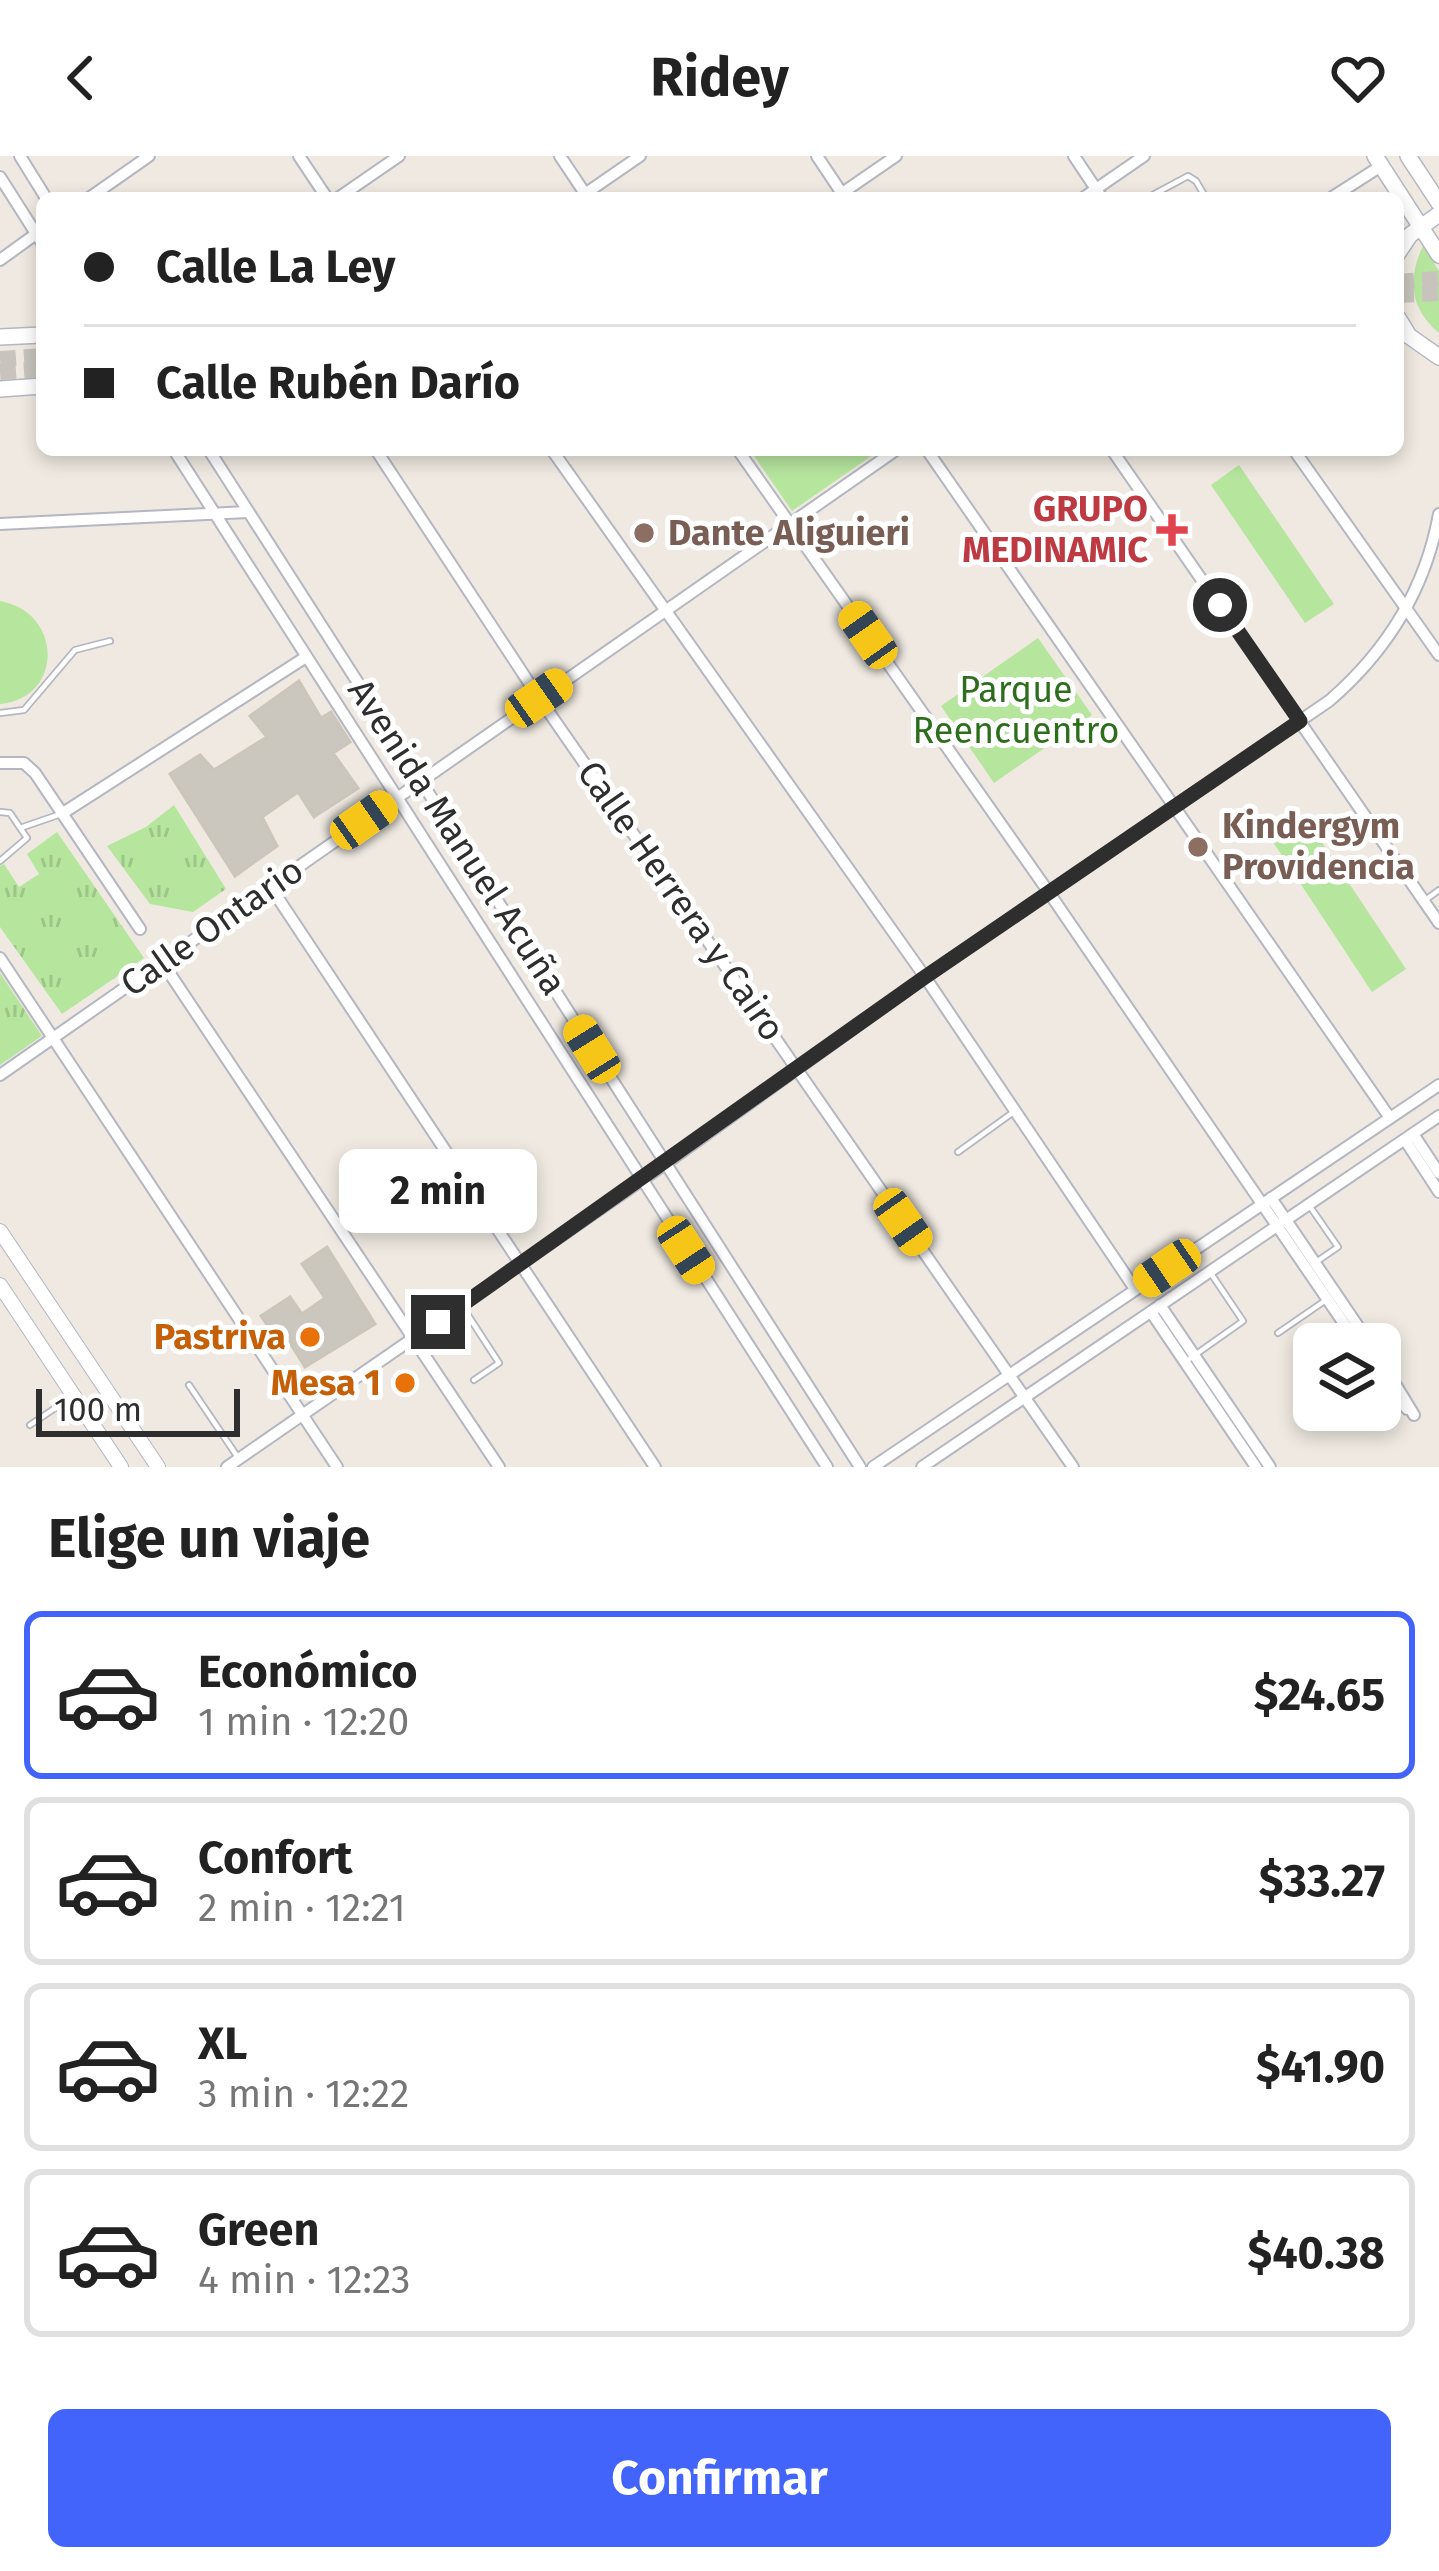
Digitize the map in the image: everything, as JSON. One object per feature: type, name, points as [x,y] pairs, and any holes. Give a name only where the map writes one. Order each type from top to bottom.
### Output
[{"type":"main road","points":[[1408,156],[1439,203]]},
{"type":"main road","points":[[1378,161],[1398,192]]},
{"type":"main road","points":[[1404,201],[1439,255]]},
{"type":"main road","points":[[1404,245],[1420,225],[1439,214]]},
{"type":"main road","points":[[1404,328],[1437,360]]},
{"type":"main road","points":[[2,338],[36,335]]},
{"type":"main road","points":[[0,388],[36,386]]},
{"type":"street","points":[[20,156],[42,192]]},
{"type":"street","points":[[98,192],[149,156]]},
{"type":"street","points":[[299,156],[323,192]]},
{"type":"street","points":[[347,192],[398,156]]},
{"type":"street","points":[[560,156],[581,192]]},
{"type":"street","points":[[591,192],[640,156]]},
{"type":"street","points":[[817,156],[838,192]]},
{"type":"street","points":[[846,192],[896,156]]},
{"type":"street","points":[[1074,156],[1098,192]]},
{"type":"street","points":[[1101,192],[1144,156]]},
{"type":"street","points":[[1339,192],[1378,161]]},
{"type":"street","points":[[0,177],[36,234]]},
{"type":"street","points":[[0,260],[36,241]]},
{"type":"street","name":"Avenida Manuel Acuña","points":[[178,456],[827,1467]]},
{"type":"street","name":"Avenida Manuel Acuña","points":[[212,456],[860,1467]]},
{"type":"street","name":"Calle Herrera y Cairo","points":[[380,456],[539,698],[1073,1467]]},
{"type":"street","points":[[556,456],[925,977],[1136,1289]]},
{"type":"street","points":[[742,456],[1353,1323]]},
{"type":"street","name":"Calle Ontario","points":[[0,1075],[887,456]]},
{"type":"street","points":[[931,456],[1390,1118]]},
{"type":"street","points":[[1116,456],[1439,923]]},
{"type":"street","points":[[1298,456],[1439,655]]},
{"type":"street","points":[[0,524],[248,512]]},
{"type":"street","points":[[227,1467],[665,1164],[925,977],[1175,809],[1355,678],[1407,609],[1430,556],[1439,514]]},
{"type":"street","points":[[63,813],[306,657]]},
{"type":"street","points":[[0,763],[24,763],[140,929]]},
{"type":"street","points":[[270,886],[655,1467]]},
{"type":"street","points":[[0,958],[337,1467]]},
{"type":"street","points":[[162,962],[499,1467]]},
{"type":"street","points":[[873,1467],[1439,1085]]},
{"type":"street","points":[[922,1467],[1439,1117]]},
{"type":"street","points":[[1409,1137],[1434,1172],[1439,1192]]},
{"type":"street","points":[[0,1231],[158,1467]]},
{"type":"street","points":[[0,1285],[122,1467]]},
{"type":"street","points":[[1331,1296],[1346,1323]]},
{"type":"street","points":[[1156,1309],[1270,1467]]},
{"type":"street","points":[[1211,1390],[1256,1467]]},
{"type":"street","points":[[1401,1393],[1414,1415],[1401,1400]]},
{"type":"lane","points":[[1158,192],[1188,176],[1202,192]]},
{"type":"lane","points":[[0,713],[24,710],[75,650],[110,641]]},
{"type":"lane","points":[[0,812],[8,811],[26,842],[0,861]]},
{"type":"lane","points":[[20,828],[63,813]]},
{"type":"lane","points":[[1424,901],[1439,890]]},
{"type":"lane","points":[[958,1152],[1016,1111]]},
{"type":"lane","points":[[478,1198],[498,1183],[517,1167],[510,1154],[491,1167],[498,1183]]},
{"type":"lane","points":[[1309,1204],[1338,1246],[1310,1266]]},
{"type":"lane","points":[[1189,1358],[1243,1321],[1210,1272]]},
{"type":"lane","points":[[1278,1333],[1331,1296]]},
{"type":"lane","points":[[462,1306],[499,1363],[474,1380]]},
{"type":"lane","points":[[189,1385],[239,1459]]},
{"type":"lane","points":[[30,1425],[74,1395]]},
{"type":"green space","points":[[1423,246],[1439,271],[1439,333],[1422,314],[1414,293]]},
{"type":"green space","points":[[754,456],[871,456],[792,511]]},
{"type":"green space","points":[[1239,465],[1334,604],[1305,623],[1211,485]]},
{"type":"green space","points":[[0,601],[21,608],[36,621],[48,654],[36,687],[0,704]]},
{"type":"green space","name":"Parque Reencuentro","points":[[1038,638],[1092,715],[994,783],[941,706]]},
{"type":"green space","points":[[174,805],[226,889],[193,912],[150,904],[107,846],[146,827]]},
{"type":"green space","points":[[1305,817],[1406,969],[1372,992],[1271,839]]},
{"type":"green space","points":[[57,832],[144,958],[62,1014],[0,927],[0,866],[4,864],[19,887],[39,874],[27,854]]},
{"type":"green space","points":[[0,973],[42,1036],[0,1065]]},
{"type":"building","points":[[299,681],[321,718],[331,712],[350,742],[333,753],[358,788],[314,817],[298,792],[262,817],[277,846],[235,876],[170,774],[200,755],[214,770],[267,737],[250,716]]},
{"type":"building","points":[[327,1247],[375,1324],[305,1367],[280,1327],[272,1332],[261,1316],[290,1297],[302,1314],[325,1298],[302,1264]]},
{"type":"tunnel","points":[[1404,282],[1439,279]]},
{"type":"tunnel","points":[[1404,295],[1439,293]]},
{"type":"tunnel","points":[[0,359],[36,356]]},
{"type":"tunnel","points":[[0,372],[36,369]]},
{"type":"place","name":"GRUPO MEDINAMIC","points":[[1172,530]]},
{"type":"place","name":"Dante Aliguieri","points":[[644,533]]},
{"type":"place","name":"Kindergym Providencia","points":[[1198,847]]},
{"type":"place","name":"Pastriva","points":[[310,1337]]},
{"type":"place","name":"Mesa 1","points":[[405,1383]]},
{"type":"route","points":[[438,1322],[925,977],[1300,721],[1220,605]]}]
